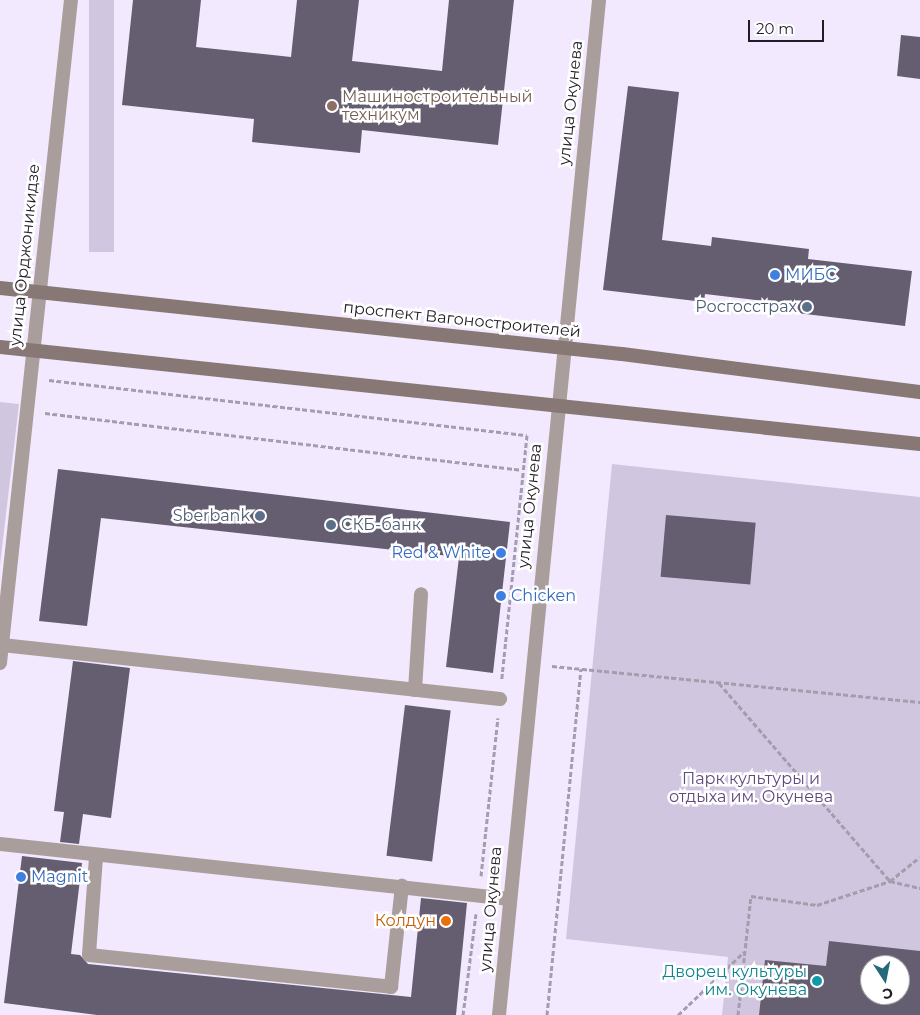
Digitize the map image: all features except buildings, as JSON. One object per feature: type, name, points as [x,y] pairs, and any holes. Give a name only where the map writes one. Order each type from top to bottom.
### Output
[{"type":"main road","name":"проспект Вагоностроителей","points":[[0,288],[564,348],[920,392]]},
{"type":"main road","points":[[0,347],[920,444]]},
{"type":"street","name":"улица Орджоникидзе","points":[[0,663],[70,0]]},
{"type":"street","name":"улица Окунева","points":[[499,1015],[557,406],[599,0]]},
{"type":"street","points":[[415,690],[421,594]]},
{"type":"street","points":[[2,644],[500,699]]},
{"type":"street","points":[[0,844],[96,857],[402,886],[510,899]]},
{"type":"street","points":[[96,857],[89,955],[391,987],[402,886]]},
{"type":"path","points":[[30,378],[526,435],[521,470],[500,699],[463,1015]]},
{"type":"path","points":[[26,411],[521,470]]},
{"type":"path","points":[[532,664],[920,702]]},
{"type":"path","points":[[547,1015],[581,669]]},
{"type":"path","points":[[719,683],[890,881],[920,888]]},
{"type":"path","points":[[738,1015],[751,896],[816,905],[890,881],[920,858]]},
{"type":"path","points":[[678,1015],[745,951]]},
{"type":"green space","points":[[89,0],[114,0],[114,252],[89,252]]},
{"type":"green space","points":[[0,402],[19,404],[0,565]]},
{"type":"green space","name":"Парк культуры и отдыха им. Окунева","points":[[612,464],[920,497],[920,1015],[722,1015],[728,957],[566,939]]},
{"type":"place","name":"Машиностроительный техникум","points":[[332,106]]},
{"type":"place","name":"МИБС","points":[[775,275]]},
{"type":"place","name":"Росгосстрах","points":[[807,307]]},
{"type":"place","name":"Sberbank","points":[[260,516]]},
{"type":"place","name":"СКБ-банк","points":[[331,525]]},
{"type":"place","name":"Red & White","points":[[501,553]]},
{"type":"place","name":"Chicken","points":[[501,596]]},
{"type":"place","name":"Magnit","points":[[21,877]]},
{"type":"place","name":"Колдун","points":[[446,921]]},
{"type":"place","name":"Дворец культуры им. Окунева","points":[[817,981]]}]
